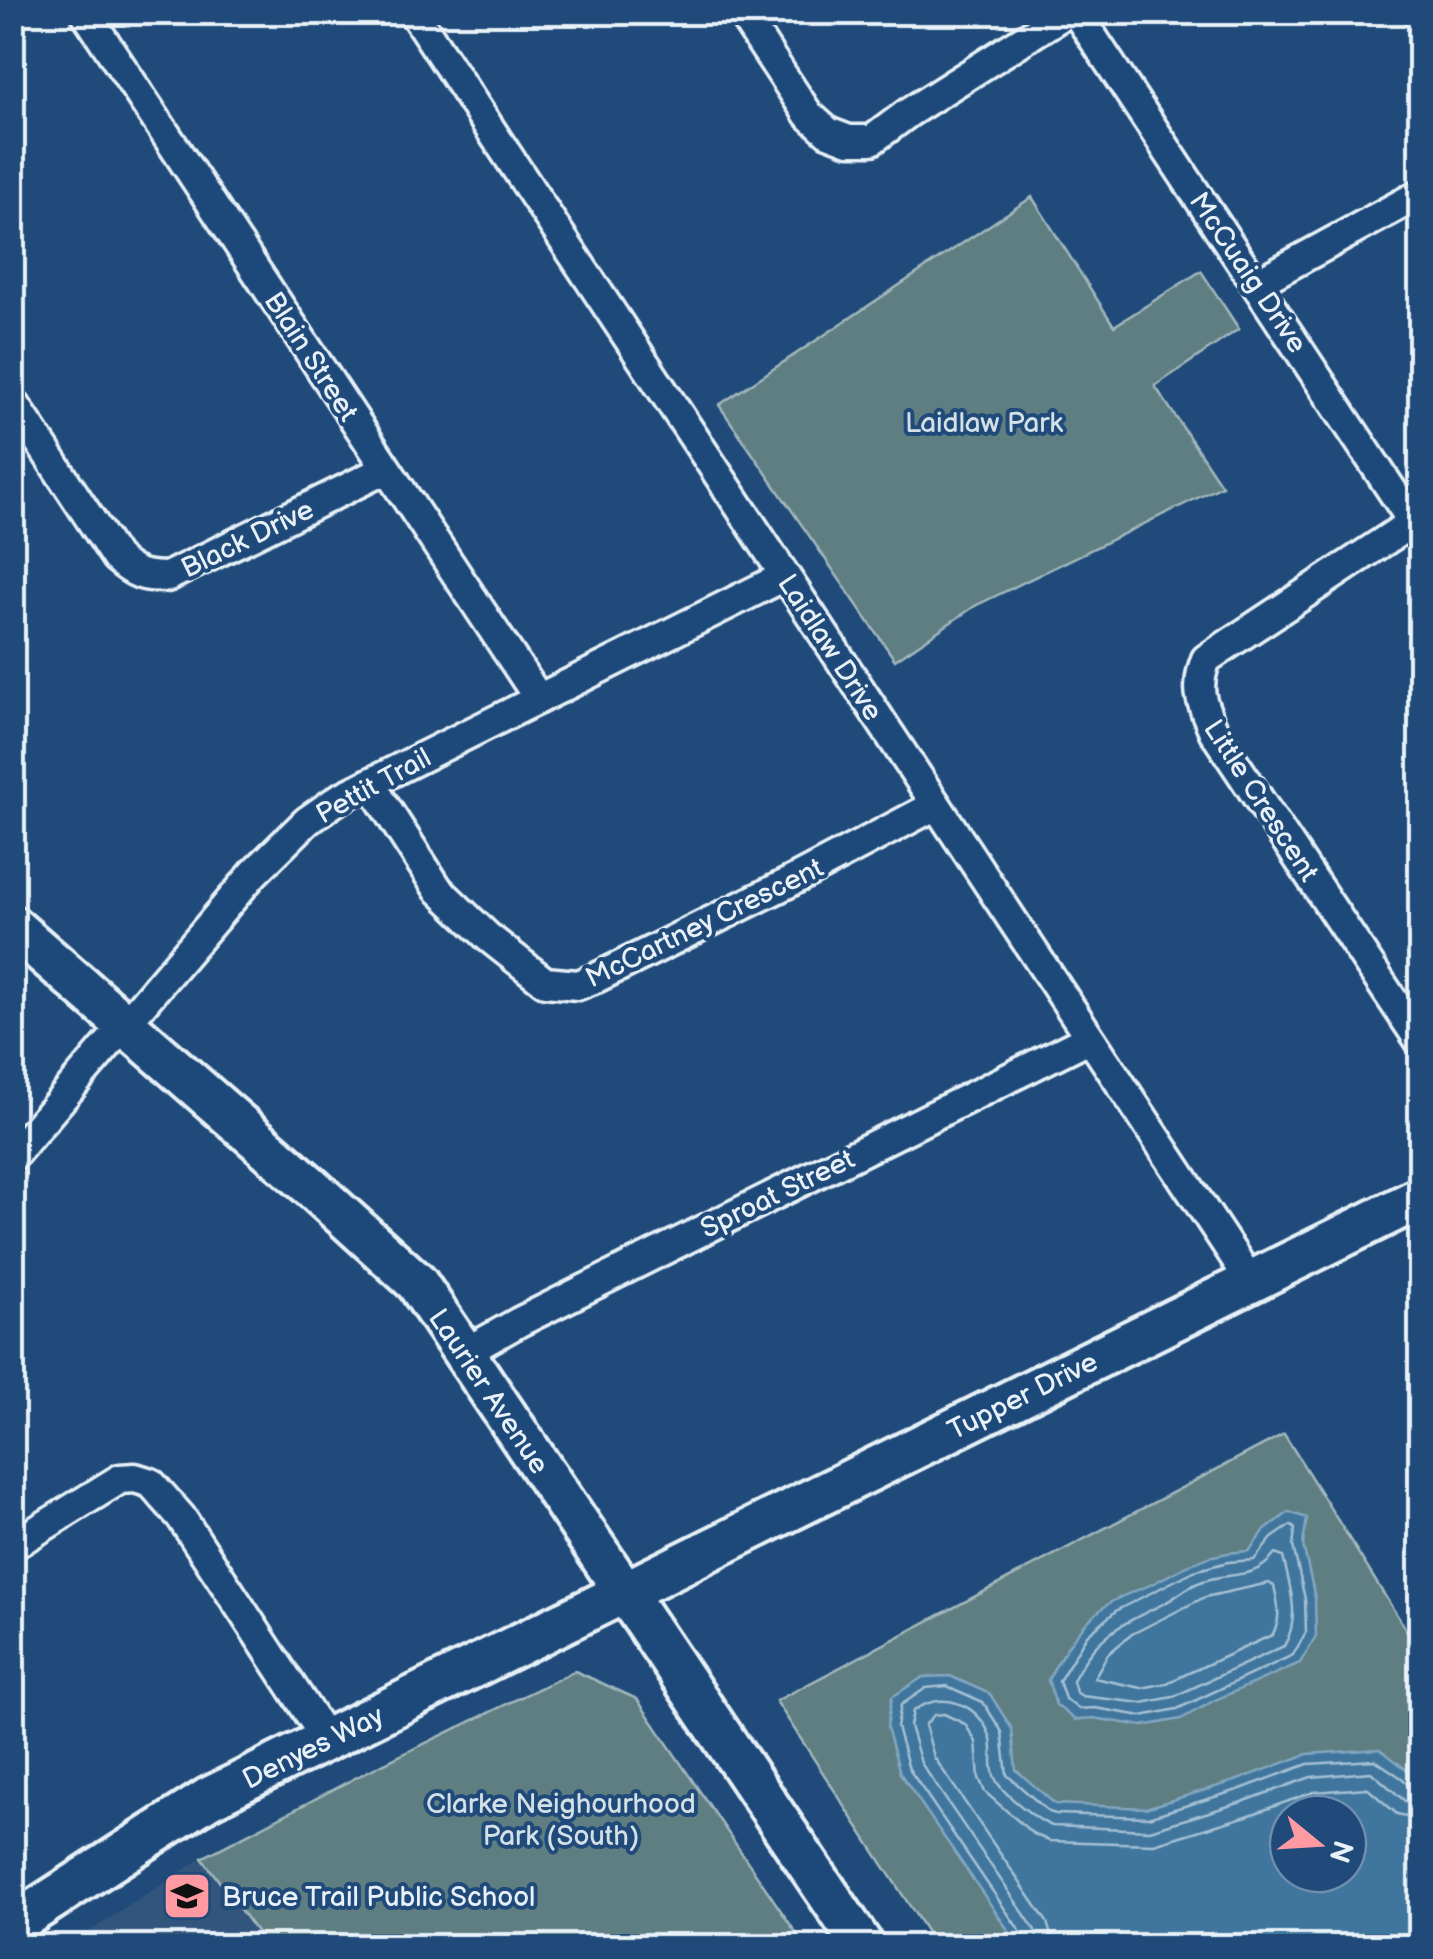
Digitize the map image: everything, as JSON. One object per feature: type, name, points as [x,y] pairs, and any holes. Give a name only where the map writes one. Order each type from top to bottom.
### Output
[{"type":"street","name":"Blain Street","points":[[85,12],[539,699]]},
{"type":"street","name":"Laidlaw Drive","points":[[412,12],[1250,1280]]},
{"type":"street","points":[[742,12],[808,114],[828,132],[850,140],[872,140],[1067,12]]},
{"type":"street","name":"McCuaig Drive","points":[[1076,12],[1417,528]]},
{"type":"street","points":[[1257,283],[1420,194]]},
{"type":"street","name":"Black Drive","points":[[12,400],[116,558],[144,578],[166,578],[386,469]]},
{"type":"street","name":"Little Crescent","points":[[1417,528],[1206,660],[1198,680],[1199,697],[1214,732],[1420,1041]]},
{"type":"street","name":"Pettit Trail","points":[[12,1157],[278,846],[324,810],[785,576]]},
{"type":"street","name":"McCartney Crescent","points":[[370,784],[438,889],[526,970],[545,982],[562,985],[578,985],[596,978],[936,805]]},
{"type":"street","name":"Laurier Avenue","points":[[12,926],[126,1022],[417,1283],[864,1946]]},
{"type":"street","name":"Sproat Street","points":[[466,1352],[1089,1038]]},
{"type":"street","name":"Tupper Drive","points":[[624,1592],[1420,1198]]},
{"type":"street","points":[[12,1546],[120,1479],[150,1483],[181,1517],[326,1739]]},
{"type":"street","name":"Denyes Way","points":[[12,1925],[209,1798],[624,1592]]},
{"type":"shaded area","name":"Bruce Trail Public School","points":[[202,1858],[268,1946],[67,1946]]},
{"type":"green space","name":"Laidlaw Park","points":[[1032,197],[1114,326],[1201,271],[1239,329],[1155,386],[1222,486],[975,606],[895,660],[719,405]]},
{"type":"green space","points":[[1284,1434],[1420,1652],[1420,1946],[936,1946],[776,1701]]},
{"type":"green space","name":"Clarke Neighourhood Park (South)","points":[[575,1671],[637,1699],[805,1946],[242,1946],[258,1934],[202,1858],[378,1766]]},
{"type":"water","points":[[1289,1512],[1307,1518],[1303,1545],[1315,1598],[1316,1636],[1300,1663],[1181,1719],[1143,1726],[1093,1718],[1075,1720],[1056,1705],[1048,1680],[1074,1637],[1091,1618],[1116,1599],[1199,1561],[1249,1551],[1264,1531]]},
{"type":"water","points":[[950,1676],[990,1694],[1012,1729],[1016,1770],[1055,1804],[1146,1808],[1307,1754],[1380,1749],[1411,1773],[1420,1787],[1420,1946],[1019,1946],[900,1773],[887,1727],[892,1697],[923,1677]]},
{"type":"place","name":"Bruce Trail Public School","points":[[187,1896]]}]
